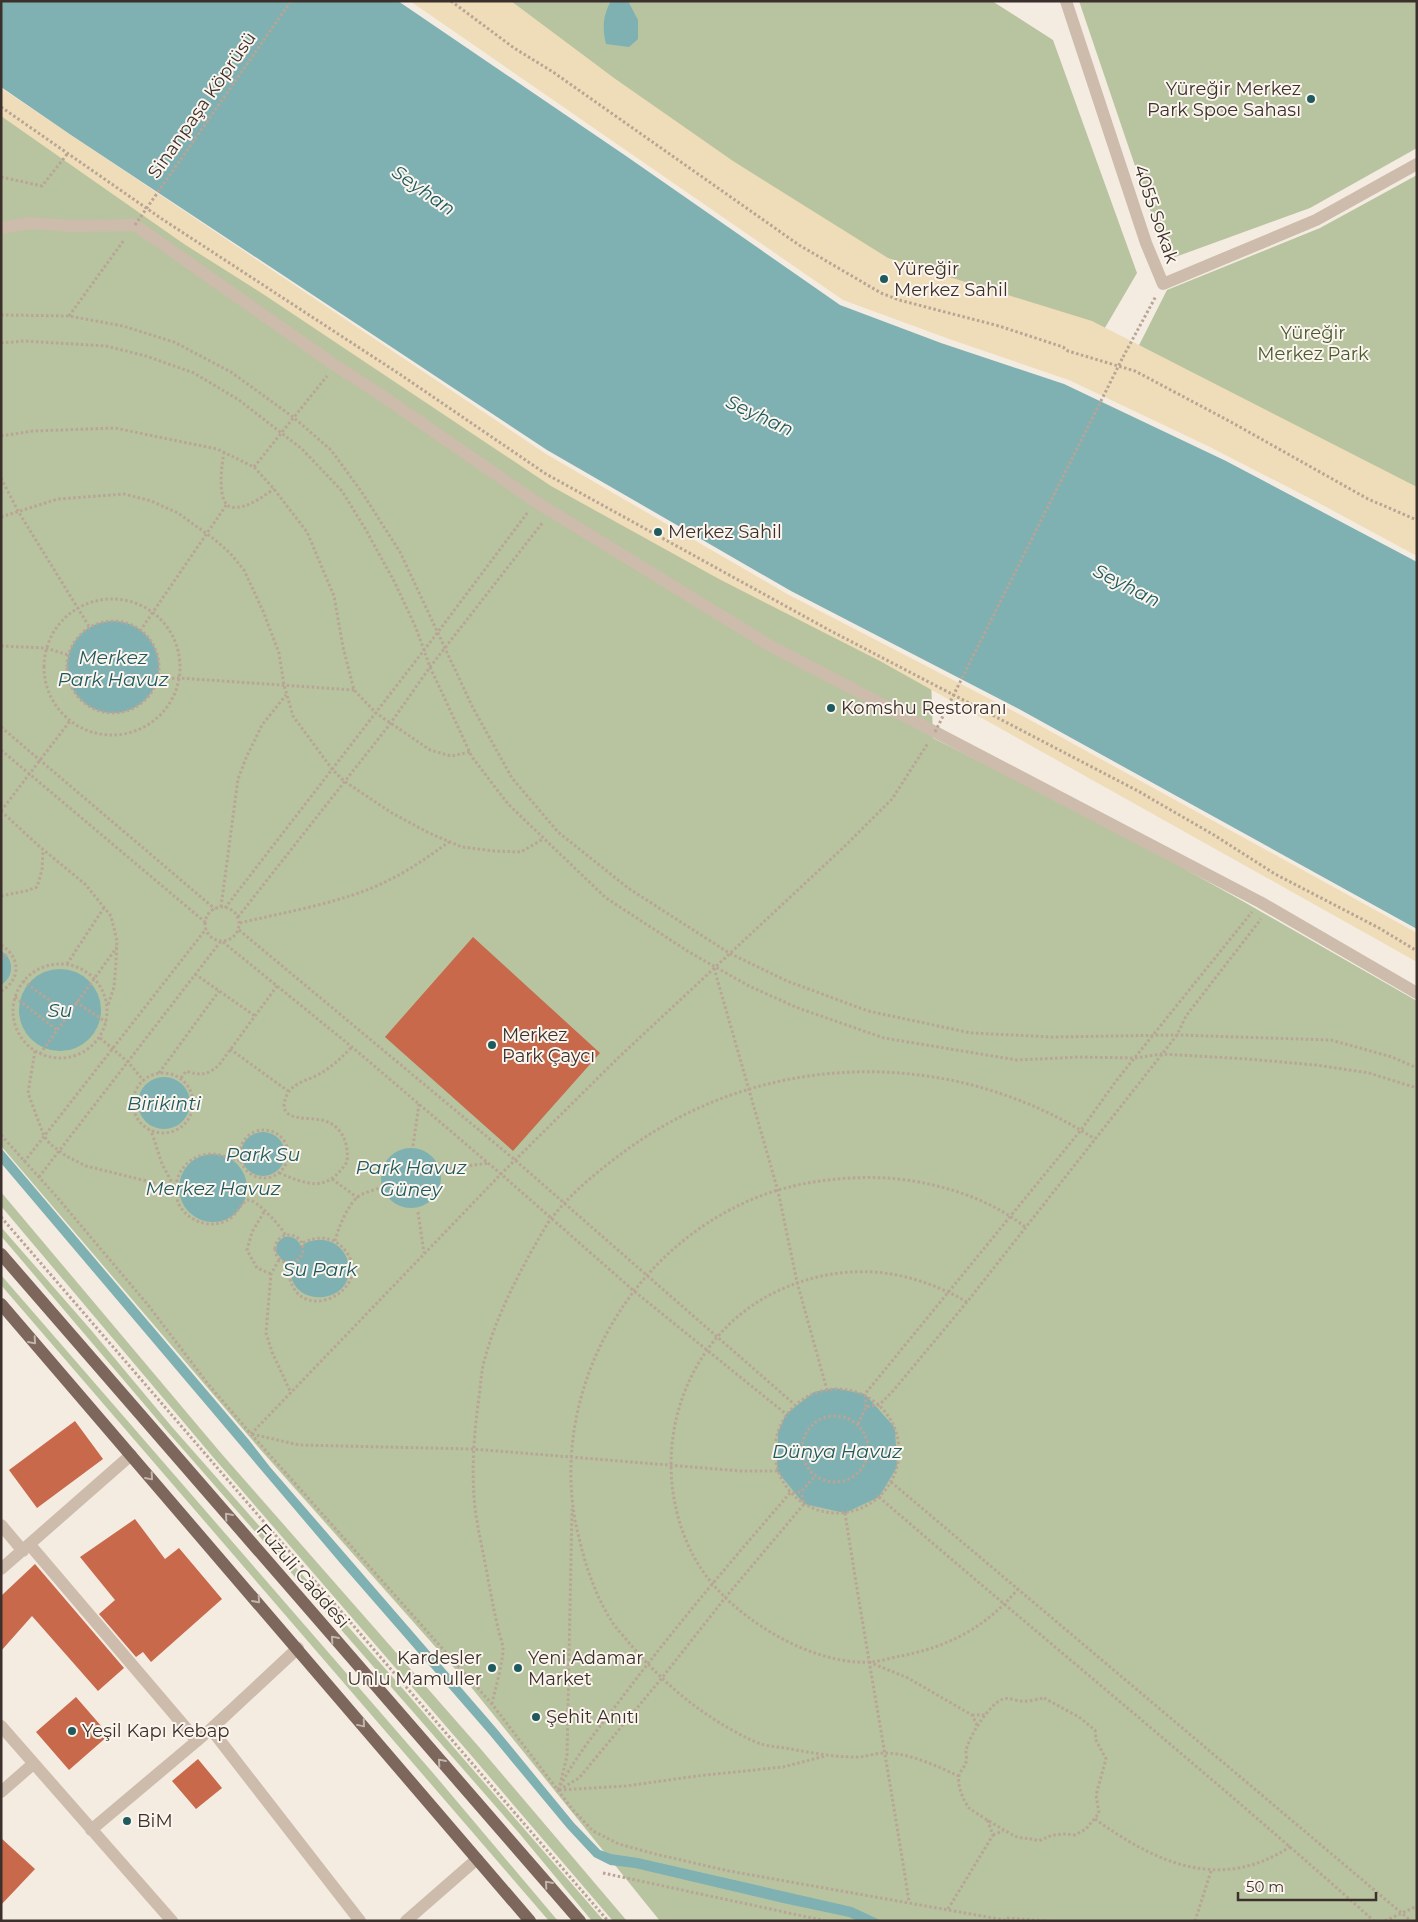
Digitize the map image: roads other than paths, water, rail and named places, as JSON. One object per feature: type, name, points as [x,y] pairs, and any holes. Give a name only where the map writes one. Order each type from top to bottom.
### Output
[{"type":"main road","name":"Fuzuli Caddesi","points":[[1,1254],[580,1921]]},
{"type":"main road","points":[[1,1304],[298,1648],[530,1921]]},
{"type":"street","name":"4055 Sokak","points":[[1066,1],[1146,243],[1163,284],[1316,220],[1417,164]]},
{"type":"street","points":[[1,228],[30,223],[72,226],[135,225],[336,366],[551,512],[767,644],[1264,905],[1417,993]]},
{"type":"street","points":[[1,1569],[131,1455]]},
{"type":"street","points":[[1,1525],[27,1548],[197,1741]]},
{"type":"street","points":[[91,1830],[211,1729],[298,1648]]},
{"type":"street","points":[[1,1726],[172,1921]]},
{"type":"street","points":[[211,1729],[360,1921]]},
{"type":"street","points":[[1,1792],[33,1764]]},
{"type":"street","points":[[406,1921],[477,1859]]},
{"type":"water","name":"Seyhan","points":[[1,1],[398,1],[840,305],[941,343],[1064,384],[1226,461],[1417,562],[1417,929],[1019,709],[791,591],[547,450],[1,87]]},
{"type":"water","points":[[611,1],[628,1],[638,20],[638,39],[629,47],[606,44],[604,22],[606,11]]},
{"type":"water","name":"Merkez Park Havuz","points":[[113,621],[131,625],[145,635],[155,649],[159,667],[155,685],[145,699],[131,709],[113,713],[95,709],[81,699],[71,685],[67,667],[71,649],[81,635],[95,625]]},
{"type":"water","points":[[1,951],[9,959],[11,968],[8,977],[1,985]]},
{"type":"water","name":"Su","points":[[52,969],[68,969],[83,976],[94,987],[101,1002],[98,1026],[89,1039],[68,1051],[52,1051],[37,1044],[26,1033],[19,1018],[19,1002],[26,987],[37,976]]},
{"type":"water","name":"Birikinti","points":[[159,1077],[169,1077],[183,1084],[190,1098],[190,1108],[183,1122],[169,1129],[159,1129],[149,1125],[142,1118],[138,1108],[138,1098],[142,1088],[149,1081]]},
{"type":"water","name":"Park Su","points":[[263,1132],[275,1136],[281,1142],[285,1154],[281,1166],[275,1172],[263,1176],[251,1172],[245,1166],[241,1154],[245,1142],[251,1136]]},
{"type":"water","points":[[1,1148],[270,1467],[496,1728],[574,1823],[600,1850],[852,1907],[882,1921],[858,1921],[849,1917],[635,1868],[610,1865],[594,1857],[341,1564],[1,1163]]},
{"type":"water","name":"Park Havuz Güney","points":[[411,1148],[428,1153],[436,1161],[441,1178],[436,1195],[428,1203],[411,1208],[394,1203],[386,1195],[381,1178],[386,1161],[394,1153]]},
{"type":"water","name":"Merkez Havuz","points":[[213,1154],[226,1157],[237,1164],[244,1175],[247,1188],[244,1201],[237,1212],[226,1219],[213,1222],[200,1219],[189,1212],[182,1201],[179,1188],[182,1175],[189,1164],[200,1157]]},
{"type":"water","name":"Su Park","points":[[284,1237],[294,1238],[301,1246],[308,1242],[323,1240],[334,1243],[339,1247],[348,1262],[348,1277],[342,1288],[332,1295],[320,1297],[308,1295],[298,1289],[292,1278],[291,1262],[283,1261],[276,1252],[277,1243]]},
{"type":"water","name":"Dünya Havuz","points":[[835,1388],[865,1394],[895,1428],[897,1467],[879,1497],[845,1513],[804,1504],[777,1471],[778,1432],[786,1414],[814,1392]]},
{"type":"place","name":"Yüreğir Merkez Park Spoe Sahası","points":[[1311,99]]},
{"type":"place","name":"Yüreğir Merkez Sahil","points":[[884,279]]},
{"type":"place","name":"Merkez Sahil","points":[[658,532]]},
{"type":"place","name":"Komshu Restoranı","points":[[831,708]]},
{"type":"place","name":"Merkez Park Çaycı","points":[[492,1045]]},
{"type":"place","name":"Kardesler Unlu Mamuller","points":[[492,1668]]},
{"type":"place","name":"Yeni Adamar Market","points":[[518,1668]]},
{"type":"place","name":"Şehit Anıtı","points":[[536,1717]]},
{"type":"place","name":"Yeşil Kapı Kebap","points":[[72,1731]]},
{"type":"place","name":"BiM","points":[[127,1821]]},
{"type":"park label","name":"Yüreğir Merkez Park","points":[[1313,343]]}]
